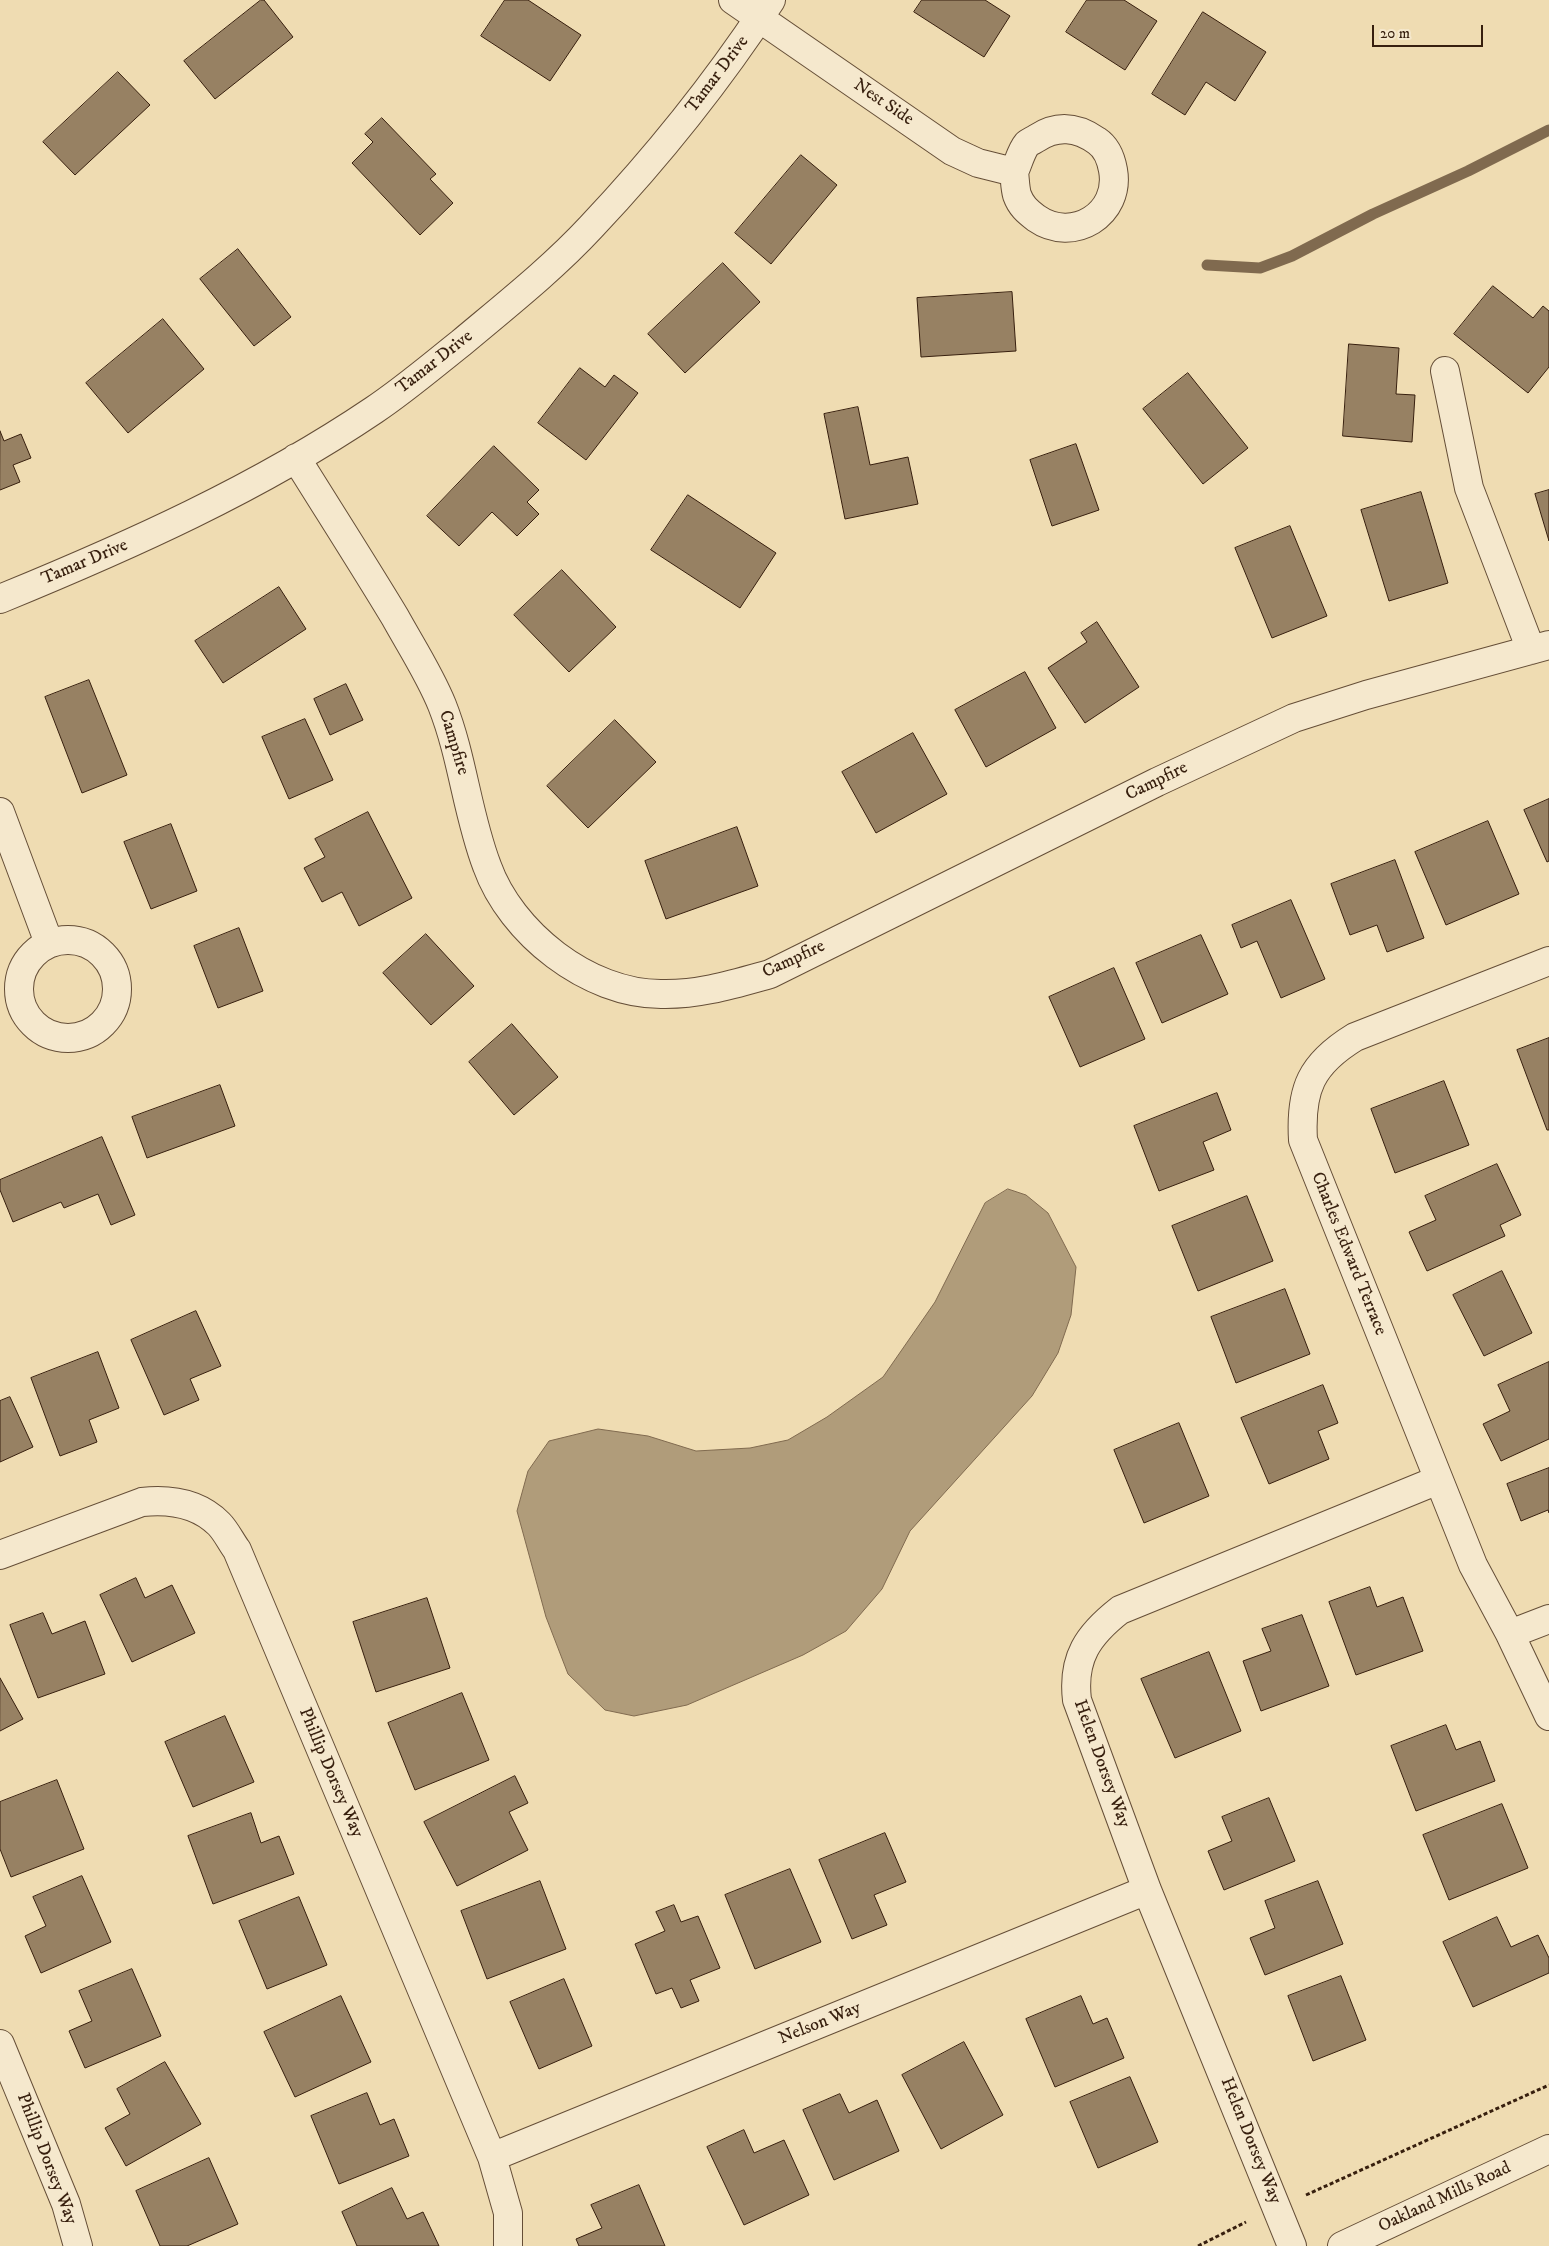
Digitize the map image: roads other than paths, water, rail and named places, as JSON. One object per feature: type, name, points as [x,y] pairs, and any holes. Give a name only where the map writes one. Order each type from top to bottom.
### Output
[{"type":"street","name":"Nest Side","points":[[733,0],[765,9],[952,151],[978,163],[1014,172]]},
{"type":"street","name":"Tamar Drive","points":[[0,599],[100,558],[202,510],[296,458],[375,410],[426,371],[508,304],[590,228],[658,152],[719,76],[765,9]]},
{"type":"street","points":[[1446,371],[1469,488],[1540,648]]},
{"type":"street","name":"Campfire","points":[[296,458],[405,635],[441,704],[460,758],[472,822],[487,869],[505,900],[531,934],[559,959],[588,975],[622,988],[658,994],[686,994],[725,987],[770,974],[1157,782],[1294,718],[1366,695],[1540,648]]},
{"type":"street","points":[[0,812],[49,943]]},
{"type":"street","name":"Charles Edward Terrace","points":[[1549,961],[1355,1036],[1332,1051],[1318,1068],[1306,1091],[1302,1116],[1303,1140],[1473,1566],[1510,1634],[1549,1716]]},
{"type":"street","name":"Helen Dorsey Way","points":[[1292,2246],[1147,1890],[1077,1700],[1074,1679],[1088,1642],[1100,1626],[1120,1610],[1438,1480]]},
{"type":"street","name":"Phillip Dorsey Way","points":[[0,1555],[142,1502],[160,1500],[184,1503],[220,1524],[236,1550],[492,2157],[508,2213],[508,2246]]},
{"type":"street","points":[[1510,1634],[1549,1619]]},
{"type":"street","name":"Nelson Way","points":[[492,2157],[1147,1890]]},
{"type":"street","name":"Phillip Dorsey Way","points":[[0,2044],[66,2204],[78,2246]]},
{"type":"street","name":"Oakland Mills Road","points":[[1342,2246],[1549,2149]]},
{"type":"waterway","points":[[1207,265],[1260,268],[1292,256],[1373,214],[1468,171],[1549,130]]}]
